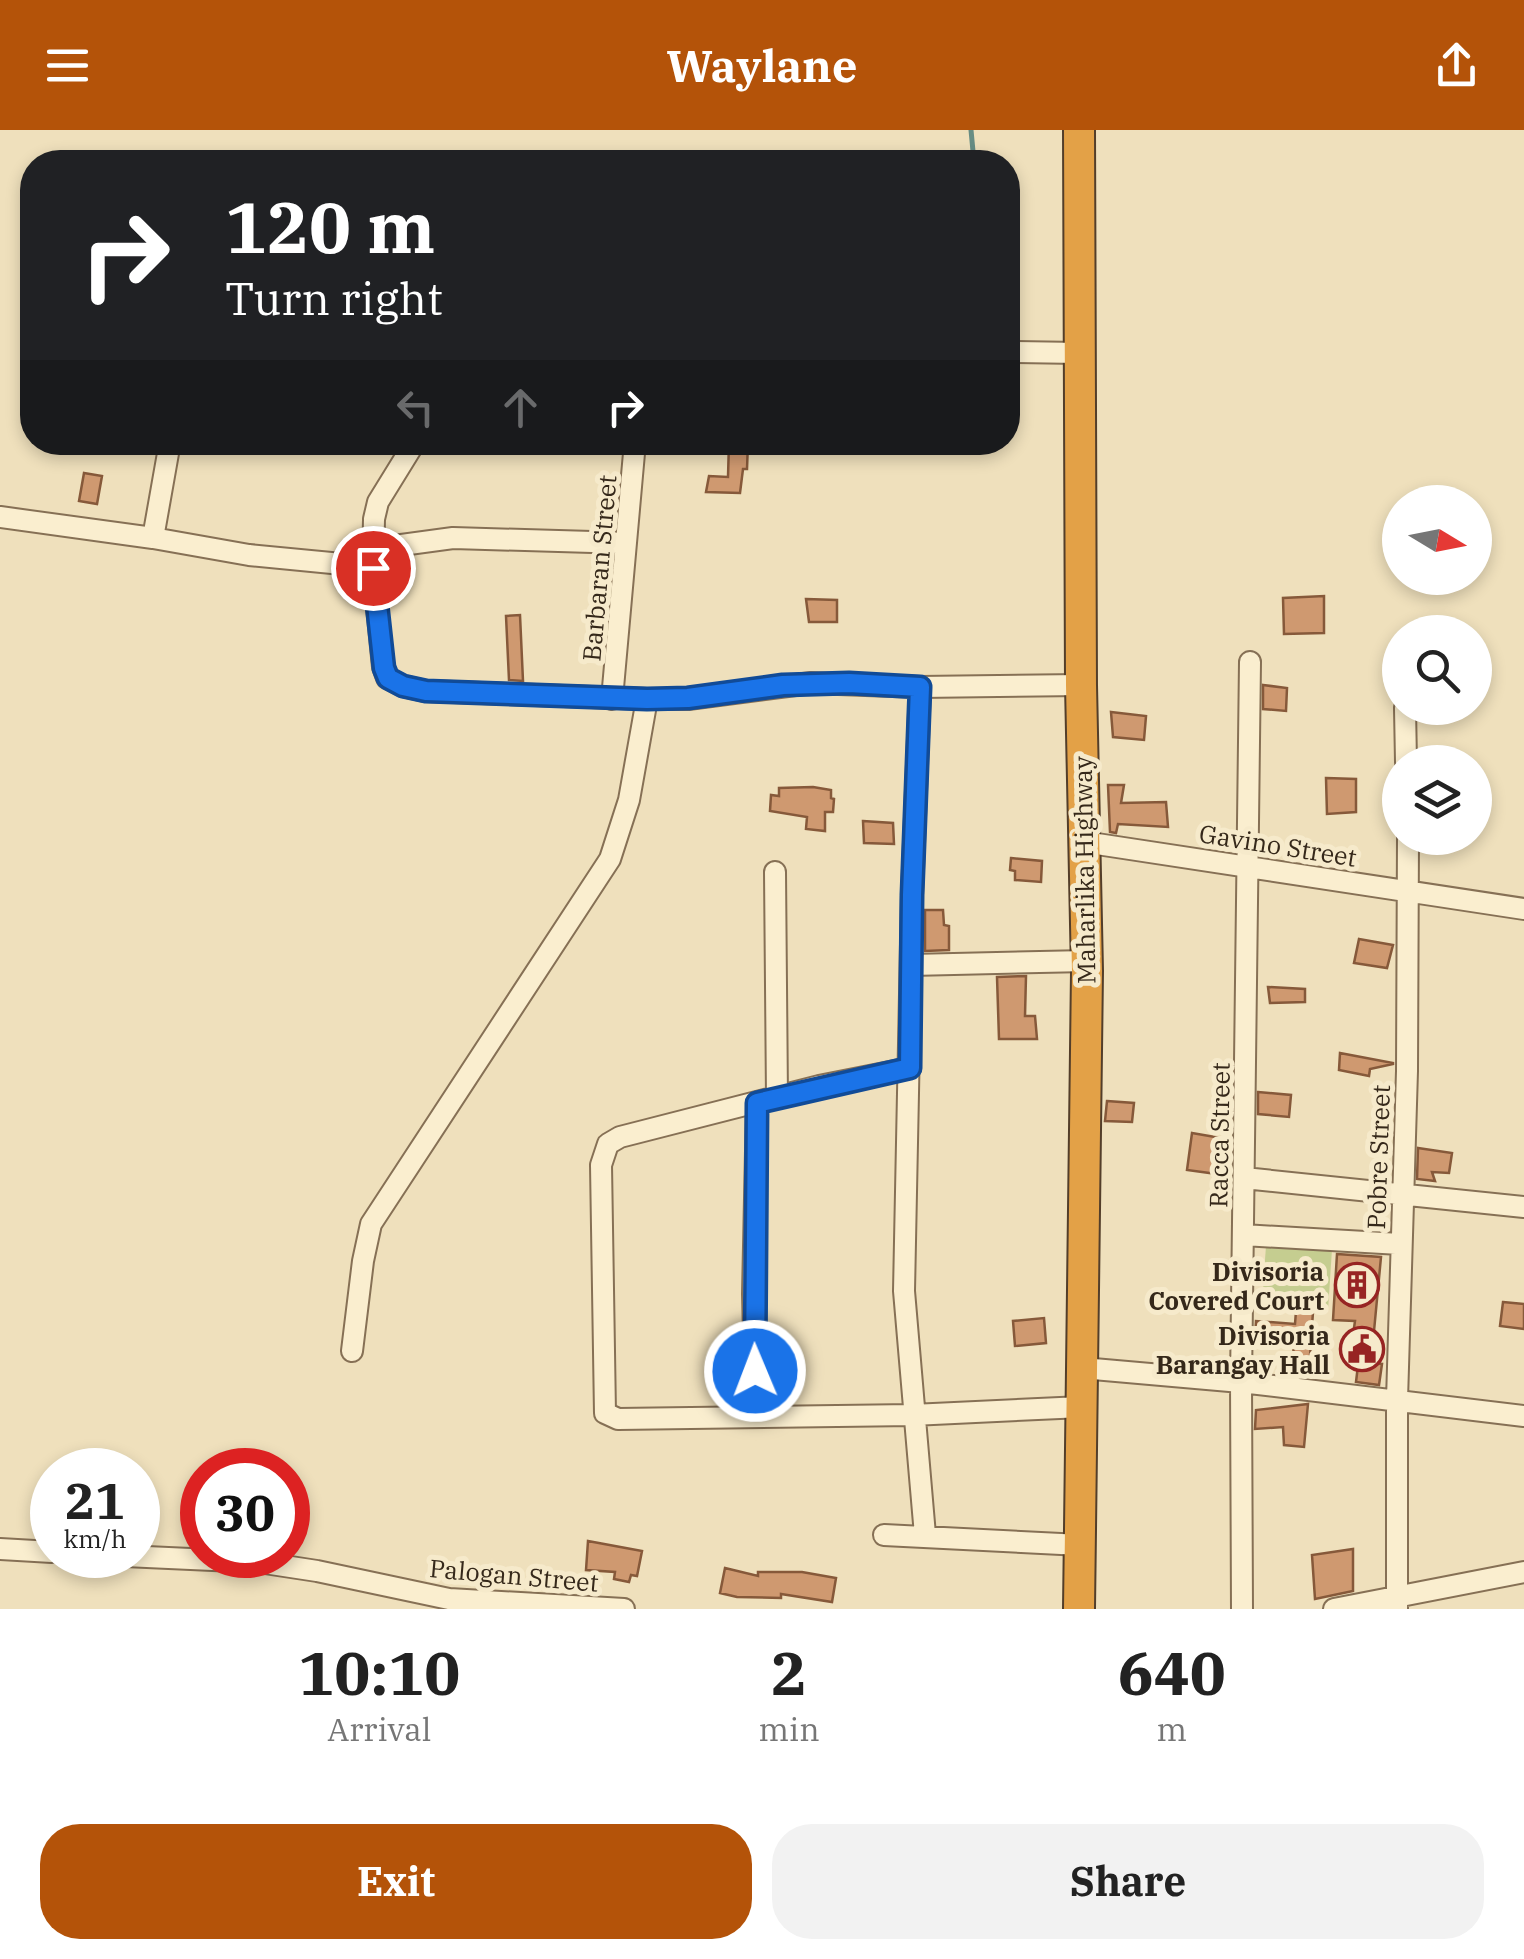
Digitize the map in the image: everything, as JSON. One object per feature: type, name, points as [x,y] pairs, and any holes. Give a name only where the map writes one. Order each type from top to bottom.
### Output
[{"type":"highway","name":"Maharlika Highway","points":[[1079,130],[1081,685],[1087,960],[1079,1609]]},
{"type":"street","points":[[1020,352],[1079,352]]},
{"type":"street","points":[[153,538],[168,455]]},
{"type":"street","points":[[407,455],[378,502],[373,558],[384,668],[388,678],[403,686],[426,691],[647,699],[688,698],[797,684],[1081,685]]},
{"type":"street","name":"Barbaran Street","points":[[612,699],[634,455]]},
{"type":"street","points":[[0,517],[249,555],[373,558],[453,538],[626,543]]},
{"type":"street","name":"Racca Street","points":[[1242,1609],[1250,662]]},
{"type":"street","points":[[920,687],[904,1291],[925,1535]]},
{"type":"street","points":[[352,1352],[371,1224],[610,859],[629,800],[647,699]]},
{"type":"street","name":"Gavino Street","points":[[1084,842],[1524,910]]},
{"type":"street","name":"Pobre Street","points":[[1396,1604],[1409,855]]},
{"type":"street","points":[[756,1416],[754,1294],[776,872]]},
{"type":"street","points":[[911,965],[1087,960]]},
{"type":"street","points":[[910,1068],[767,1100],[620,1137],[608,1144],[601,1165],[605,1413],[618,1420],[912,1415],[1082,1406]]},
{"type":"street","points":[[1244,1178],[1524,1207]]},
{"type":"street","points":[[1243,1235],[1400,1244]]},
{"type":"street","points":[[1082,1368],[1241,1382],[1524,1416]]},
{"type":"street","points":[[884,1535],[1081,1545]]},
{"type":"street","points":[[0,1549],[30,1551]]},
{"type":"street","name":"Palogan Street","points":[[160,1558],[276,1564],[448,1599],[624,1609]]},
{"type":"street","points":[[1334,1609],[1396,1604],[1524,1572]]},
{"type":"green space","points":[[1266,1245],[1332,1249],[1328,1311],[1262,1306]]},
{"type":"building","points":[[729,455],[748,455],[740,493],[706,492],[709,476],[728,477]]},
{"type":"building","points":[[84,473],[102,476],[97,504],[79,501]]},
{"type":"building","points":[[1324,596],[1324,633],[1284,634],[1283,598]]},
{"type":"building","points":[[806,599],[837,600],[837,622],[809,622]]},
{"type":"building","points":[[520,615],[523,681],[509,680],[506,616]]},
{"type":"building","points":[[1263,685],[1287,688],[1286,711],[1263,709]]},
{"type":"building","points":[[1111,712],[1146,716],[1144,740],[1113,737]]},
{"type":"building","points":[[1326,778],[1356,779],[1356,812],[1327,814]]},
{"type":"building","points":[[1108,785],[1124,785],[1121,803],[1166,802],[1168,827],[1118,824],[1116,833],[1110,832]]},
{"type":"building","points":[[779,788],[831,790],[834,799],[833,812],[825,812],[825,831],[806,829],[807,817],[770,811],[771,795],[779,796]]},
{"type":"building","points":[[863,821],[893,823],[894,844],[864,843]]},
{"type":"building","points":[[1011,858],[1042,861],[1041,882],[1015,880],[1015,871],[1010,870]]},
{"type":"building","points":[[925,910],[943,910],[944,925],[949,926],[949,950],[925,951]]},
{"type":"building","points":[[1359,939],[1393,945],[1387,968],[1354,963]]},
{"type":"building","points":[[1026,976],[1025,1016],[1035,1016],[1037,1039],[999,1039],[997,977]]},
{"type":"building","points":[[1268,987],[1305,989],[1305,1002],[1270,1003]]},
{"type":"building","points":[[1340,1053],[1393,1064],[1370,1069],[1369,1076],[1339,1070]]},
{"type":"building","points":[[1258,1092],[1291,1095],[1289,1117],[1258,1114]]},
{"type":"building","points":[[1107,1101],[1134,1103],[1132,1122],[1105,1121]]},
{"type":"building","points":[[1192,1133],[1221,1138],[1217,1174],[1187,1170]]},
{"type":"building","points":[[1418,1148],[1452,1153],[1449,1173],[1432,1172],[1435,1181],[1417,1179]]},
{"type":"building","name":"Divisoria Covered Court","points":[[1337,1254],[1381,1257],[1371,1363],[1382,1364],[1379,1385],[1356,1382],[1359,1357],[1350,1356],[1355,1321],[1333,1320]]},
{"type":"building","points":[[1503,1302],[1524,1304],[1524,1329],[1500,1326]]},
{"type":"building","points":[[1296,1311],[1313,1312],[1313,1377],[1292,1374],[1294,1342],[1255,1339],[1256,1321],[1295,1324]]},
{"type":"building","points":[[1044,1318],[1046,1343],[1015,1346],[1013,1321]]},
{"type":"building","points":[[1308,1404],[1304,1447],[1284,1445],[1283,1427],[1255,1429],[1256,1410]]},
{"type":"building","points":[[588,1541],[642,1551],[637,1576],[631,1575],[629,1582],[614,1579],[615,1572],[586,1570]]},
{"type":"building","points":[[1353,1549],[1353,1591],[1315,1599],[1312,1555]]},
{"type":"building","points":[[725,1568],[758,1576],[758,1572],[802,1572],[836,1578],[832,1602],[781,1594],[781,1598],[720,1593]]},
{"type":"waterway","points":[[971,130],[973,150]]},
{"type":"place","name":"Divisoria Covered Court","points":[[1357,1285]]},
{"type":"place","name":"Divisoria Barangay Hall","points":[[1362,1349]]},
{"type":"route","points":[[373,568],[384,668],[388,678],[403,686],[426,691],[647,699],[716,696],[783,685],[920,687],[910,1068],[757,1103],[755,1371]]}]
